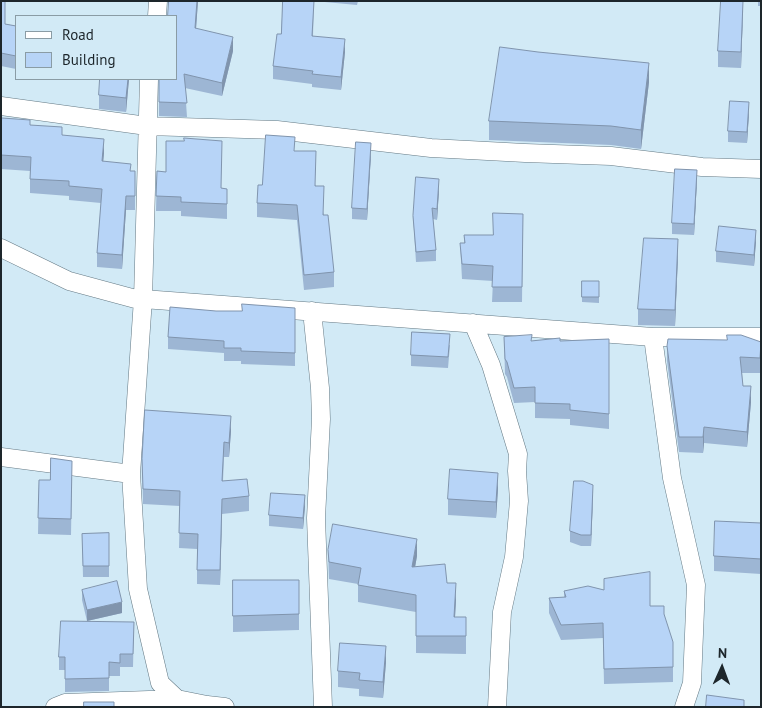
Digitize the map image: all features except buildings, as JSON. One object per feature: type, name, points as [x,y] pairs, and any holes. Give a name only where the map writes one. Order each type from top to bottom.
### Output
[{"type":"street","points":[[157,15],[158,1]]},
{"type":"street","points":[[150,80],[143,300],[131,474],[138,589],[160,683],[177,699]]},
{"type":"street","points":[[1,106],[147,126],[277,130],[431,148],[611,156],[702,167],[761,169]]},
{"type":"street","points":[[1,248],[69,281],[143,300],[473,322],[652,337],[761,337]]},
{"type":"street","points":[[312,311],[320,388],[321,419],[316,518],[324,707]]},
{"type":"street","points":[[473,322],[491,365],[518,454],[516,471],[519,501],[514,557],[502,612],[497,707]]},
{"type":"street","points":[[652,337],[672,478],[696,585],[692,683],[684,707]]},
{"type":"street","points":[[1,456],[131,474]]},
{"type":"street","points":[[55,707],[65,703],[177,699],[207,706],[225,707]]}]
